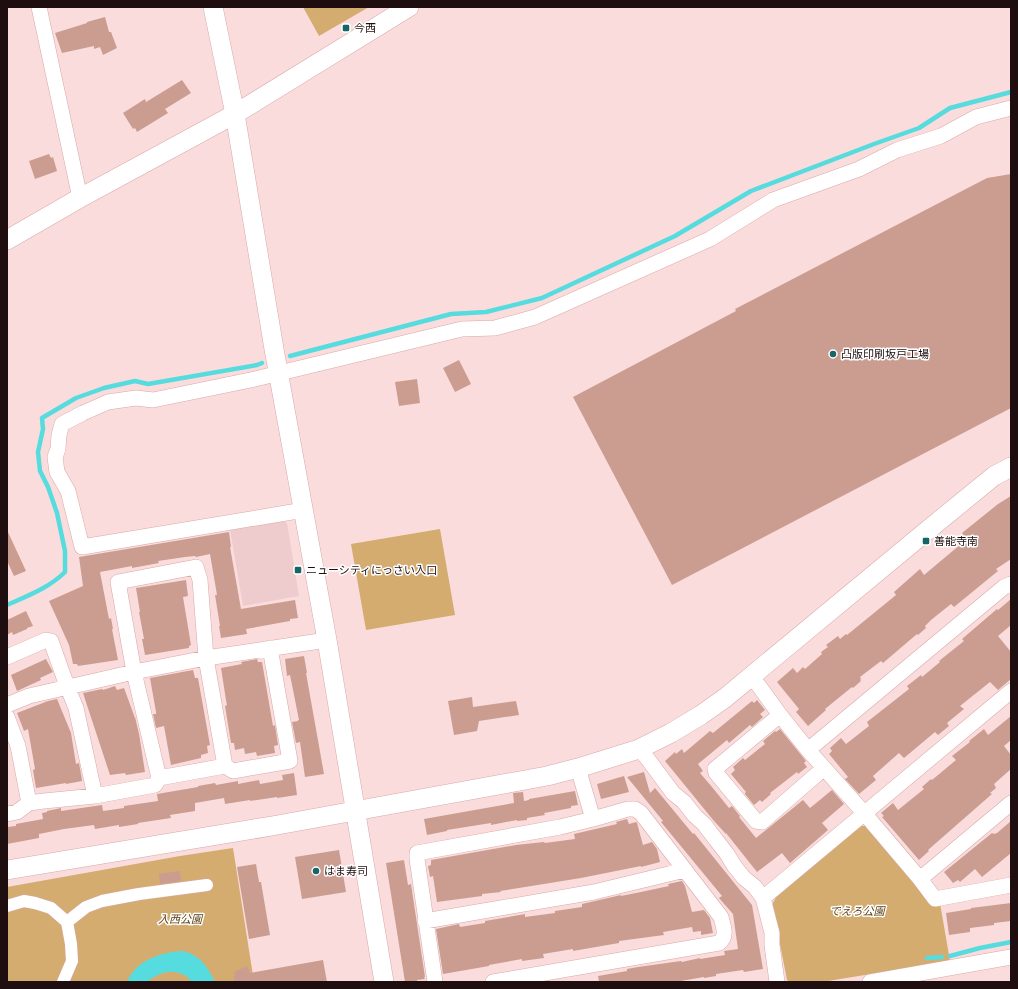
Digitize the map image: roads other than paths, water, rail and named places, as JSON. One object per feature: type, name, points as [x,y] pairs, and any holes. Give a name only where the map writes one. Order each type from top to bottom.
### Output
[{"type":"street","points":[[39,7],[80,198]]},
{"type":"street","points":[[213,7],[234,114],[327,640],[384,982]]},
{"type":"street","points":[[7,240],[80,198],[234,114],[409,7]]},
{"type":"street","points":[[304,510],[82,547],[68,491],[57,472],[55,457],[58,449],[59,434],[62,424],[108,402],[136,398],[153,400],[255,379],[462,329],[495,328],[535,317],[710,239],[773,200],[859,169],[897,150],[941,136],[976,117],[1011,108]]},
{"type":"street","points":[[7,870],[212,837],[547,776],[639,749],[671,733],[701,715],[751,677],[994,476],[1011,467]]},
{"type":"street","points":[[7,814],[17,812],[28,803],[44,800],[95,796],[156,785],[159,778],[134,672],[118,582],[126,580],[196,567],[200,580],[206,658],[225,766]]},
{"type":"street","points":[[808,750],[1004,587],[1011,584]]},
{"type":"street","points":[[7,657],[46,640],[51,641],[76,708],[95,796]]},
{"type":"street","points":[[7,704],[29,696],[67,686],[134,672],[206,658],[327,640]]},
{"type":"street","points":[[159,778],[225,766],[233,771],[290,761],[270,648]]},
{"type":"street","points":[[751,677],[808,750],[864,813],[920,879],[934,898],[1011,885]]},
{"type":"street","points":[[763,898],[1011,691]]},
{"type":"street","points":[[780,715],[716,769],[716,774],[756,821],[762,822],[824,768]]},
{"type":"street","points":[[7,717],[18,746],[28,803]]},
{"type":"street","points":[[639,749],[673,793],[684,802],[695,816],[704,824],[735,867],[744,878],[755,887],[763,898],[772,933],[772,945],[777,982]]},
{"type":"street","points":[[578,768],[592,819]]},
{"type":"street","points":[[920,879],[1011,803]]},
{"type":"street","points":[[435,982],[425,921],[417,853],[560,827],[628,809],[635,809],[641,813],[721,917],[724,935],[723,940],[719,943],[493,982]]},
{"type":"street","points":[[425,921],[594,892],[685,870]]},
{"type":"street","points":[[66,922],[86,907],[102,901],[139,894],[207,885]]},
{"type":"street","points":[[7,906],[24,902],[35,903],[50,908],[66,922],[72,944],[72,961],[63,982]]},
{"type":"street","points":[[870,982],[1011,957]]},
{"type":"water","points":[[183,951],[203,962],[215,982],[191,982],[184,975],[179,973],[165,972],[155,976],[147,982],[127,982],[136,968],[150,959],[166,953]]},
{"type":"waterway","points":[[290,356],[451,314],[486,312],[542,298],[675,236],[751,191],[919,128],[950,108],[1011,92]]},
{"type":"waterway","points":[[7,605],[45,587],[65,572],[65,551],[57,513],[48,487],[40,471],[38,452],[43,429],[42,418],[76,398],[104,388],[135,381],[148,384],[262,363]]},
{"type":"waterway","points":[[950,956],[1011,942]]},
{"type":"waterway","points":[[927,958],[942,957]]},
{"type":"place","name":"今西","points":[[346,28]]},
{"type":"place","name":"凸版印刷坂戸工場","points":[[833,354]]},
{"type":"place","name":"善能寺南","points":[[926,541]]},
{"type":"place","name":"ニューシティにっさい入口","points":[[298,570]]},
{"type":"place","name":"はま寿司","points":[[316,871]]},
{"type":"park label","name":"でえろ公園","points":[[857,911]]},
{"type":"park label","name":"入西公園","points":[[180,919]]}]
